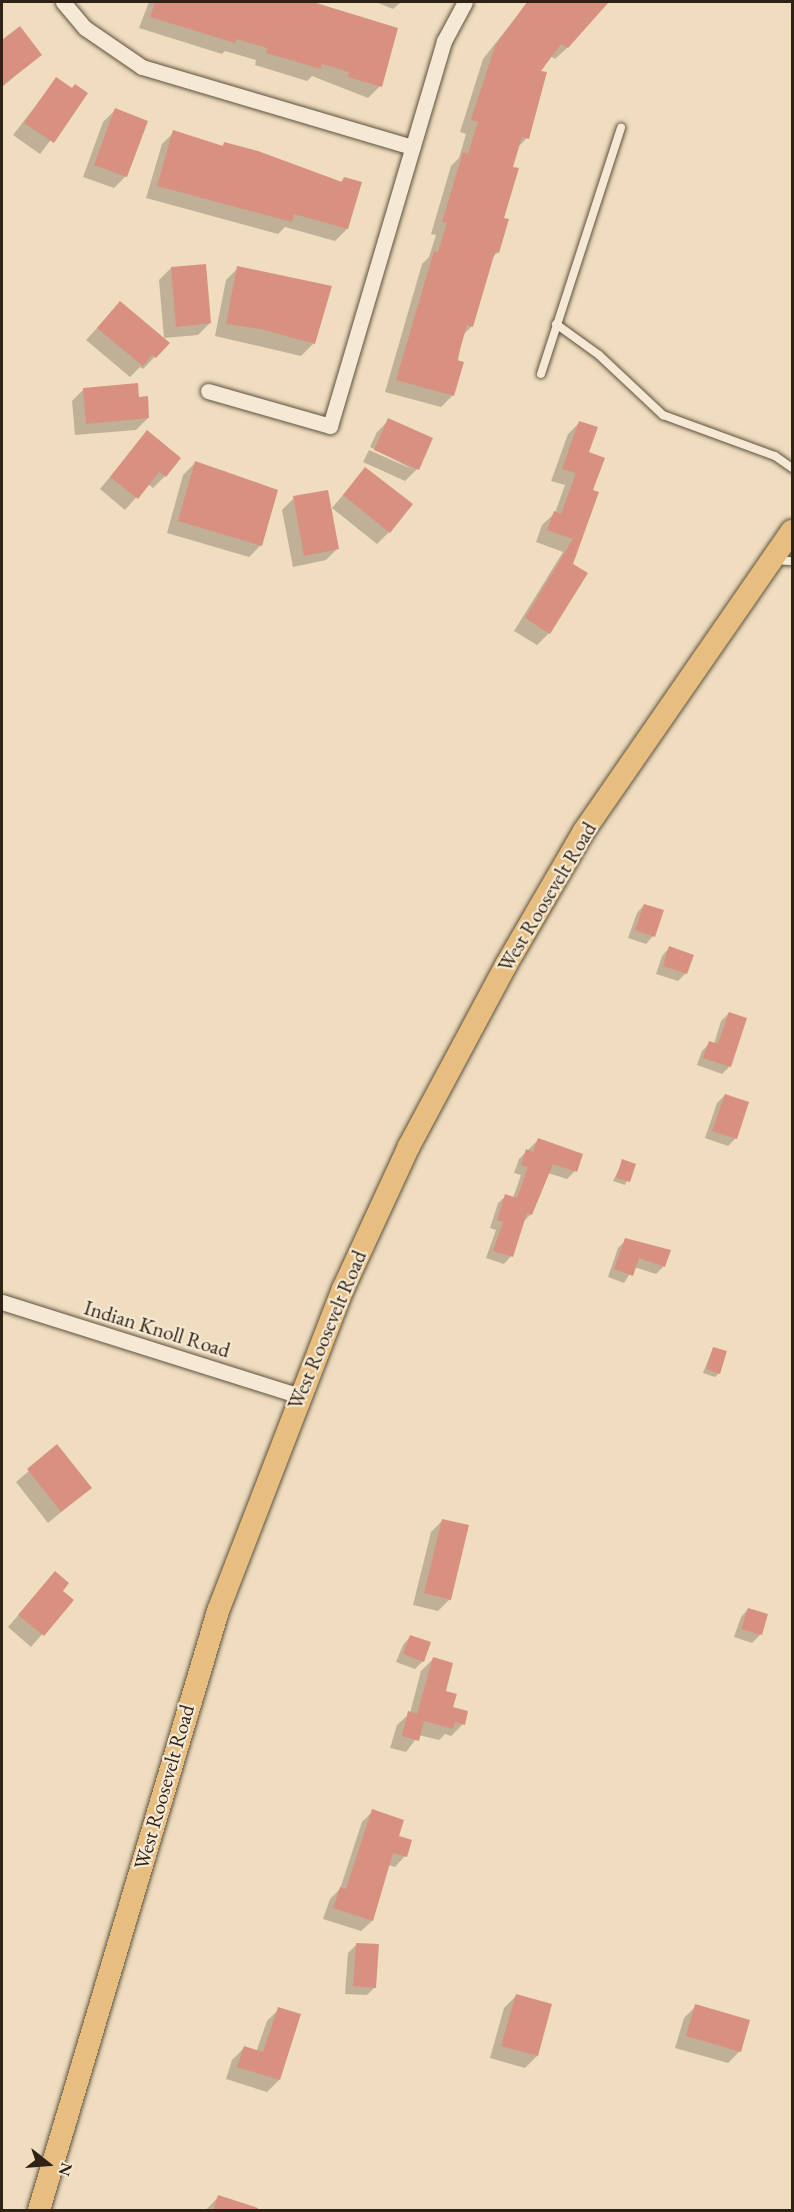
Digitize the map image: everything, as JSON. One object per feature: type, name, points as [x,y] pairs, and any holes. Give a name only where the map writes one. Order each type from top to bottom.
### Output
[{"type":"main road","name":"West Roosevelt Road","points":[[39,2211],[213,1626],[343,1289],[409,1146],[506,965],[584,831],[782,560],[792,531]]},
{"type":"street","points":[[63,2],[93,35],[142,67],[412,147]]},
{"type":"street","points":[[208,391],[330,426],[444,41],[465,2]]},
{"type":"street","name":"Indian Knoll Road","points":[[2,1302],[300,1396]]},
{"type":"lane","points":[[541,374],[621,128]]},
{"type":"lane","points":[[556,324],[600,355],[663,416],[775,456],[792,468]]},
{"type":"building","points":[[155,2],[313,2],[398,28],[382,87],[348,77],[349,72],[322,64],[321,69],[266,53],[267,48],[236,39],[235,43],[150,17]]},
{"type":"building","points":[[527,2],[609,2],[568,48],[561,44],[541,71],[547,72],[529,139],[522,137],[513,167],[519,168],[504,218],[509,219],[499,253],[495,252],[473,327],[467,325],[457,360],[464,362],[454,396],[396,380],[434,251],[438,252],[447,223],[442,222],[463,152],[468,154],[478,122],[471,120],[495,46]]},
{"type":"building","points":[[20,26],[42,55],[2,86],[2,40]]},
{"type":"building","points":[[56,77],[72,88],[75,84],[88,93],[54,143],[24,123]]},
{"type":"building","points":[[115,108],[148,121],[127,177],[94,165]]},
{"type":"building","points":[[173,130],[223,146],[224,142],[258,151],[342,182],[344,177],[362,182],[348,229],[294,214],[292,222],[157,186]]},
{"type":"building","points":[[206,264],[211,323],[176,327],[171,267]]},
{"type":"building","points":[[237,266],[332,286],[315,344],[261,329],[226,324]]},
{"type":"building","points":[[120,301],[170,343],[156,358],[152,355],[143,366],[97,328]]},
{"type":"building","points":[[138,383],[139,397],[148,396],[149,418],[86,424],[83,388]]},
{"type":"building","points":[[388,418],[433,438],[419,470],[374,450]]},
{"type":"building","points":[[579,421],[598,427],[589,452],[605,458],[593,490],[599,492],[573,564],[588,573],[550,634],[525,618],[573,539],[547,530],[554,511],[561,514],[576,473],[562,469]]},
{"type":"building","points":[[147,430],[181,458],[166,477],[159,472],[138,499],[110,477]]},
{"type":"building","points":[[195,461],[278,490],[262,546],[178,521]]},
{"type":"building","points":[[365,467],[413,504],[390,533],[343,495]]},
{"type":"building","points":[[328,490],[339,549],[304,556],[293,496]]},
{"type":"building","points":[[644,904],[664,910],[655,937],[635,930]]},
{"type":"building","points":[[669,946],[694,955],[687,974],[663,966]]},
{"type":"building","points":[[729,1012],[747,1018],[731,1067],[703,1058],[709,1041],[718,1044]]},
{"type":"building","points":[[725,1094],[749,1102],[737,1139],[712,1131]]},
{"type":"building","points":[[538,1138],[583,1154],[577,1172],[553,1164],[532,1215],[527,1213],[513,1257],[493,1251],[503,1222],[497,1220],[505,1194],[517,1198],[528,1167],[521,1165],[526,1149],[533,1152]]},
{"type":"building","points":[[622,1159],[636,1164],[630,1182],[616,1178]]},
{"type":"building","points":[[625,1238],[671,1250],[665,1267],[639,1258],[633,1276],[614,1269]]},
{"type":"building","points":[[713,1347],[727,1351],[720,1374],[706,1369]]},
{"type":"building","points":[[57,1444],[92,1488],[61,1512],[27,1469]]},
{"type":"building","points":[[442,1519],[469,1525],[451,1600],[424,1593]]},
{"type":"building","points":[[55,1571],[69,1583],[63,1591],[74,1600],[44,1636],[18,1615]]},
{"type":"building","points":[[748,1608],[768,1614],[762,1635],[741,1629]]},
{"type":"building","points":[[410,1635],[431,1642],[424,1662],[403,1654]]},
{"type":"building","points":[[433,1657],[453,1663],[446,1691],[457,1694],[453,1707],[468,1711],[465,1725],[455,1722],[453,1729],[424,1721],[419,1741],[402,1736],[408,1711],[417,1714]]},
{"type":"building","points":[[372,1809],[404,1820],[399,1836],[412,1840],[407,1857],[393,1853],[373,1921],[333,1908],[340,1887],[346,1889]]},
{"type":"building","points":[[356,1943],[379,1944],[376,1988],[353,1986]]},
{"type":"building","points":[[516,1994],[552,2004],[538,2056],[501,2046]]},
{"type":"building","points":[[695,2004],[750,2020],[741,2052],[686,2036]]},
{"type":"building","points":[[278,2007],[301,2014],[280,2080],[237,2067],[244,2046],[263,2052]]},
{"type":"building","points":[[218,2195],[258,2208],[258,2211],[213,2211]]}]
